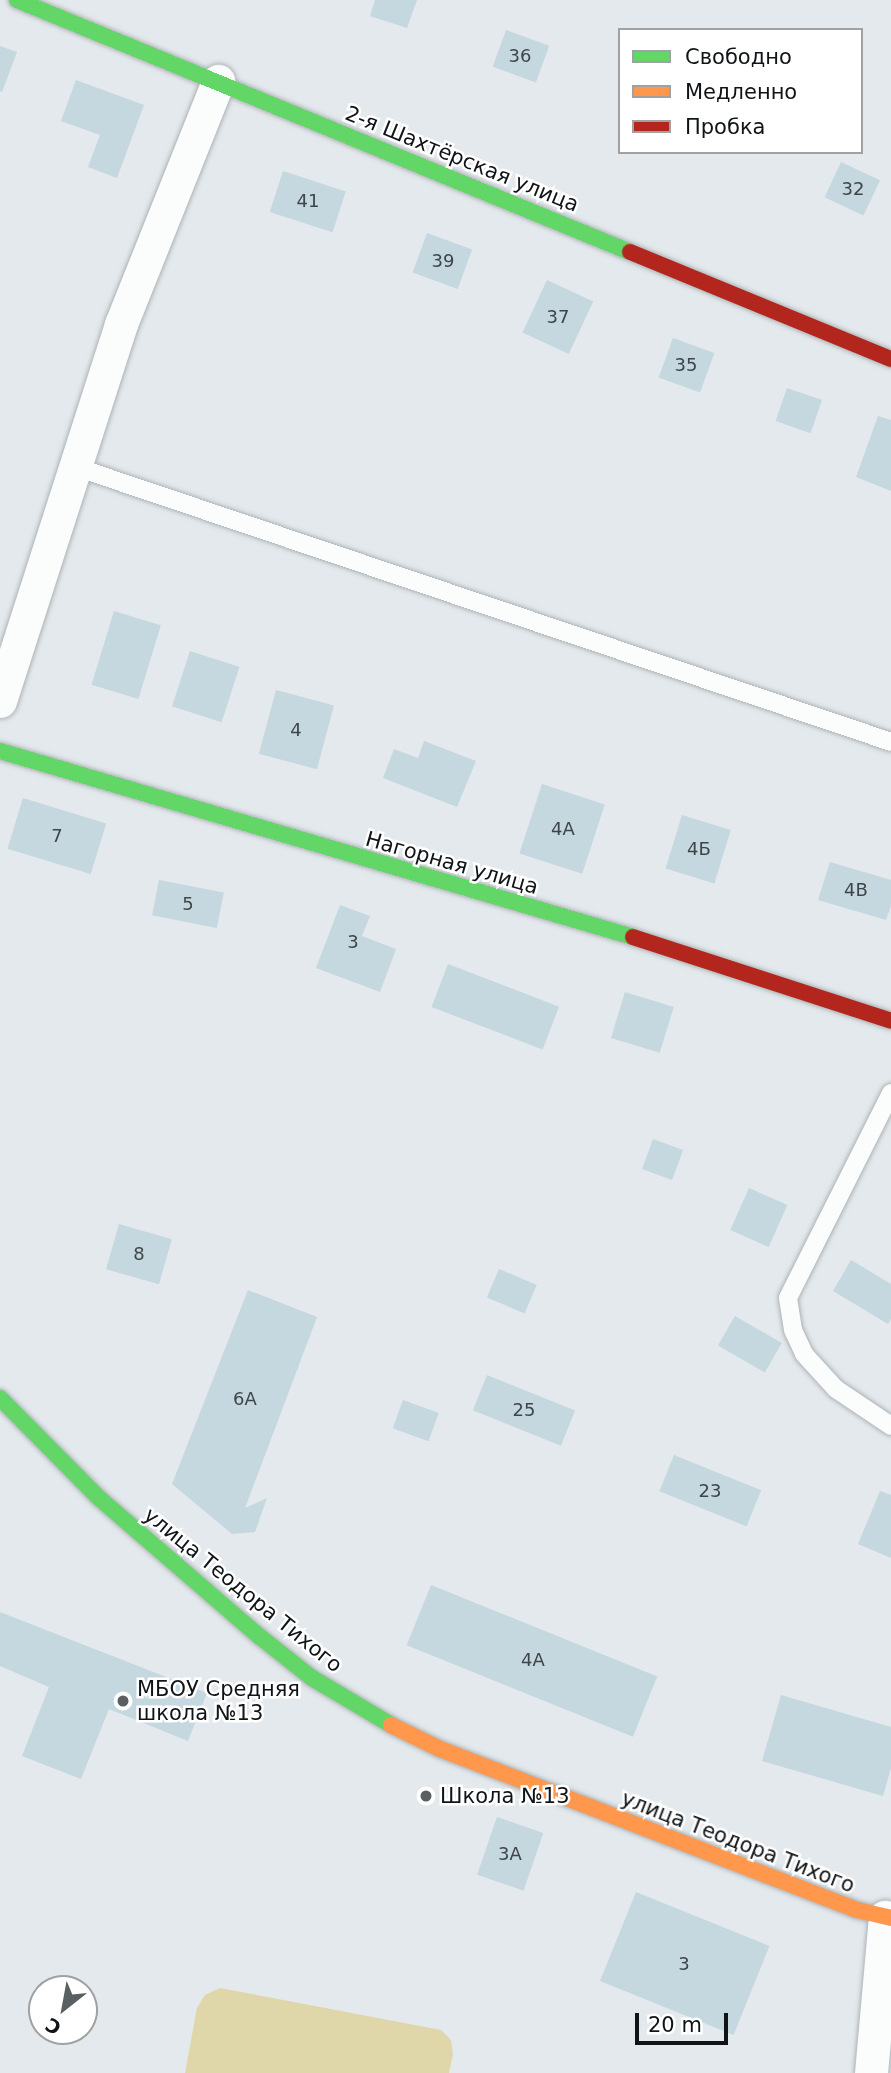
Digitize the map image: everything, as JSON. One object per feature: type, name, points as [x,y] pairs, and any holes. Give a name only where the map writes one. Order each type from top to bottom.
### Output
[{"type":"street","name":"2-я Шахтёрская улица","points":[[17,0],[891,359]]},
{"type":"street","points":[[0,701],[73,466],[121,324],[218,81]]},
{"type":"street","name":"Нагорная улица","points":[[0,751],[303,842],[608,929],[891,1021]]},
{"type":"street","name":"улица Теодора Тихого","points":[[0,1398],[99,1498],[259,1636],[312,1678],[373,1716],[440,1749],[857,1910],[888,1918]]},
{"type":"street","points":[[871,2073],[888,1918]]},
{"type":"lane","points":[[73,466],[891,742]]},
{"type":"lane","points":[[891,1093],[788,1298],[793,1330],[804,1354],[836,1389],[891,1426]]},
{"type":"shaded area","points":[[220,1988],[441,2030],[451,2040],[453,2054],[449,2073],[185,2073],[197,2008],[205,1995]]},
{"type":"building","points":[[375,0],[417,0],[407,28],[370,16]]},
{"type":"building","points":[[506,30],[549,46],[536,82],[493,67]]},
{"type":"building","points":[[0,46],[17,52],[2,92],[0,91]]},
{"type":"building","points":[[76,80],[144,105],[117,178],[88,167],[100,135],[61,121]]},
{"type":"building","points":[[841,162],[880,180],[863,216],[825,197]]},
{"type":"building","points":[[283,171],[346,191],[332,232],[270,212]]},
{"type":"building","points":[[427,233],[472,249],[458,289],[413,272]]},
{"type":"building","points":[[547,280],[593,302],[569,354],[522,333]]},
{"type":"building","points":[[673,338],[714,353],[700,393],[659,377]]},
{"type":"building","points":[[787,388],[822,400],[811,433],[776,421]]},
{"type":"building","points":[[878,416],[891,420],[891,491],[856,477]]},
{"type":"building","points":[[114,611],[161,625],[138,699],[91,685]]},
{"type":"building","points":[[190,651],[239,667],[222,722],[172,706]]},
{"type":"building","points":[[276,690],[334,706],[317,769],[259,754]]},
{"type":"building","points":[[424,741],[476,761],[457,807],[383,778],[394,749],[418,758]]},
{"type":"building","points":[[542,784],[605,804],[582,874],[519,853]]},
{"type":"building","points":[[23,798],[106,823],[91,874],[8,849]]},
{"type":"building","points":[[682,815],[731,830],[714,883],[666,869]]},
{"type":"building","points":[[830,862],[891,880],[891,906],[886,920],[818,900]]},
{"type":"building","points":[[159,880],[224,893],[217,928],[152,915]]},
{"type":"building","points":[[340,905],[370,916],[362,936],[396,949],[380,992],[316,968]]},
{"type":"building","points":[[448,964],[559,1007],[543,1050],[432,1007]]},
{"type":"building","points":[[625,992],[674,1007],[660,1053],[611,1038]]},
{"type":"building","points":[[653,1139],[683,1150],[672,1180],[642,1169]]},
{"type":"building","points":[[749,1188],[787,1205],[769,1247],[730,1230]]},
{"type":"building","points":[[119,1224],[172,1239],[159,1284],[106,1269]]},
{"type":"building","points":[[851,1260],[891,1284],[891,1319],[888,1324],[833,1291]]},
{"type":"building","points":[[499,1269],[537,1285],[525,1314],[487,1298]]},
{"type":"building","points":[[248,1290],[317,1317],[245,1508],[267,1498],[255,1532],[232,1534],[172,1484]]},
{"type":"building","points":[[735,1316],[782,1343],[765,1372],[718,1345]]},
{"type":"building","points":[[487,1375],[575,1411],[561,1446],[473,1410]]},
{"type":"building","points":[[403,1400],[439,1413],[428,1441],[393,1428]]},
{"type":"building","points":[[674,1455],[761,1490],[747,1526],[659,1491]]},
{"type":"building","points":[[880,1491],[891,1495],[891,1558],[858,1544]]},
{"type":"building","points":[[431,1585],[657,1676],[633,1737],[407,1645]]},
{"type":"building","name":"МБОУ Средняя школа №13","points":[[0,1612],[207,1693],[188,1741],[109,1709],[81,1779],[22,1756],[49,1687],[0,1666]]},
{"type":"building","points":[[781,1695],[891,1727],[891,1768],[883,1796],[762,1761]]},
{"type":"building","points":[[497,1817],[543,1833],[523,1891],[477,1875]]},
{"type":"building","points":[[636,1892],[770,1946],[734,2035],[600,1981]]},
{"type":"traffic: fast","points":[[17,0],[630,252]]},
{"type":"traffic: fast","points":[[0,751],[633,937]]},
{"type":"traffic: fast","points":[[0,1398],[99,1498],[259,1636],[312,1678],[391,1725]]},
{"type":"traffic: slow","points":[[391,1725],[440,1749],[857,1910],[891,1918]]},
{"type":"traffic: jam","points":[[630,252],[891,359]]},
{"type":"traffic: jam","points":[[633,937],[891,1021]]},
{"type":"place","name":"МБОУ Средняя школа №13","points":[[123,1701]]},
{"type":"place","name":"Школа №13","points":[[426,1796]]}]
